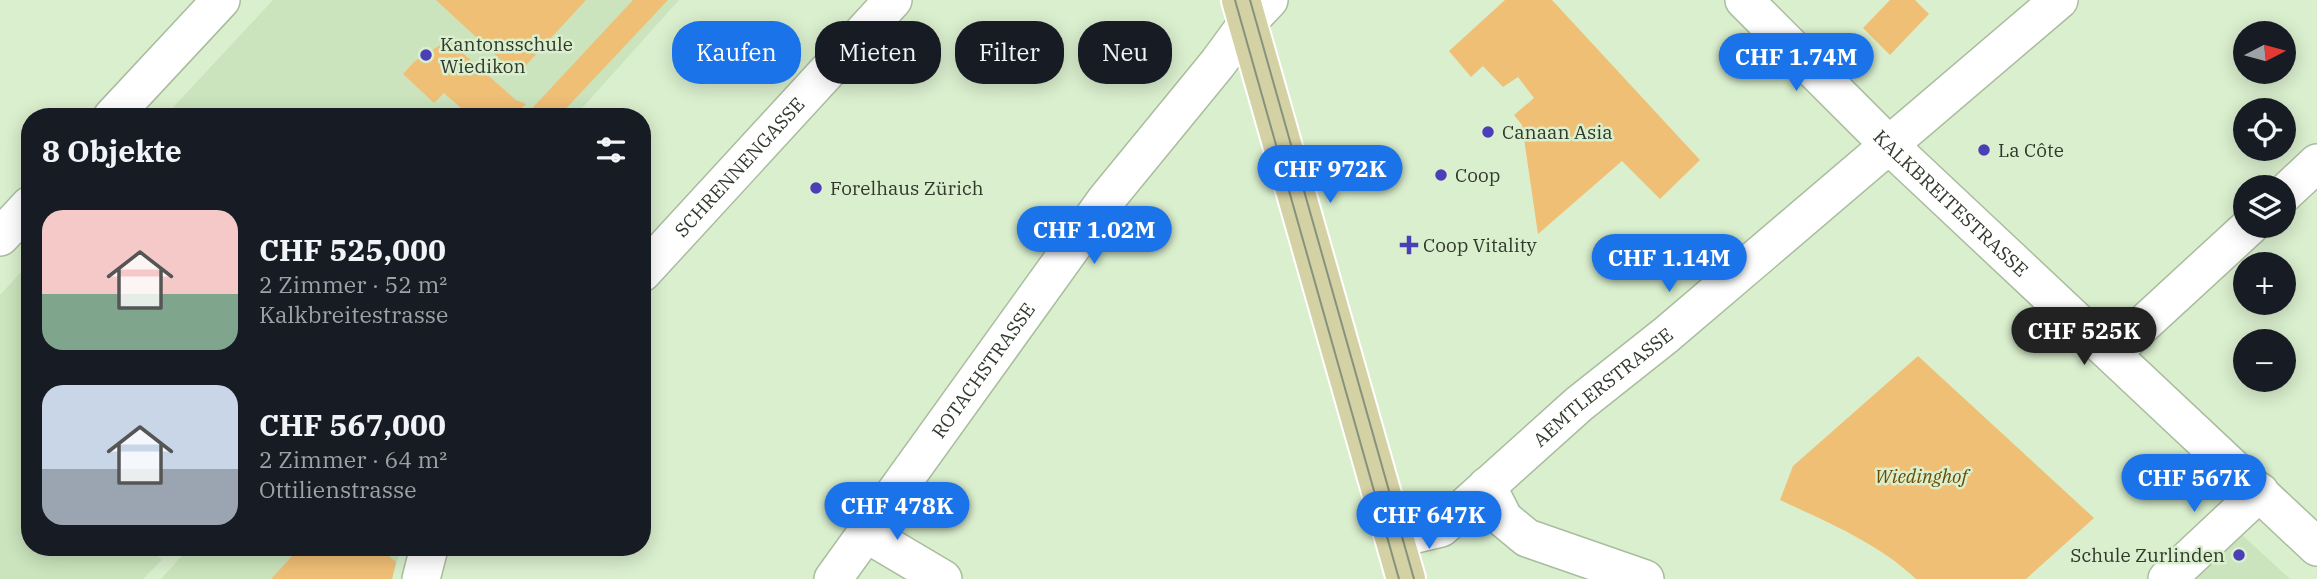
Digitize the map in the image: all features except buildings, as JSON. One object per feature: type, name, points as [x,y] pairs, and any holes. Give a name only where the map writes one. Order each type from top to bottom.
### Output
[{"type":"main road","points":[[1253,7],[1406,579]]},
{"type":"street","points":[[119,108],[221,0]]},
{"type":"street","name":"SCHRENNENGASSE","points":[[651,263],[893,0]]},
{"type":"street","name":"KALKBREITESTRASSE","points":[[1744,0],[1890,146],[2317,547]]},
{"type":"street","name":"AEMTLERSTRASSE","points":[[1395,539],[1441,528],[1580,404],[1666,335],[2059,0]]},
{"type":"street","name":"ROTACHSTRASSE","points":[[833,579],[1105,201],[1218,63],[1253,7]]},
{"type":"street","points":[[2296,183],[2317,163]]},
{"type":"street","points":[[0,237],[21,215]]},
{"type":"street","points":[[2112,353],[2236,238]]},
{"type":"street","points":[[1486,486],[1504,519],[1527,538],[1645,579]]},
{"type":"street","points":[[2167,579],[2260,492]]},
{"type":"street","points":[[867,534],[943,579]]},
{"type":"street","points":[[421,579],[427,556]]},
{"type":"shaded area","name":"Kantonsschule Wiedikon","points":[[273,0],[679,0],[582,108],[172,108]]},
{"type":"shaded area","points":[[21,272],[21,556],[158,556],[162,560],[143,579],[0,579],[0,295]]},
{"type":"shaded area","name":"Schule Zurlinden","points":[[2239,532],[2290,579],[2188,579]]},
{"type":"shaded area","points":[[182,556],[399,556],[392,579],[161,579]]},
{"type":"green space","points":[[436,0],[586,0],[517,75]]},
{"type":"green space","points":[[633,0],[668,0],[566,108],[532,108]]},
{"type":"green space","points":[[1505,0],[1552,0],[1700,160],[1660,199],[1622,161],[1538,234],[1522,125],[1514,115],[1534,98],[1518,77],[1503,87],[1483,66],[1471,77],[1449,51]]},
{"type":"green space","points":[[1890,0],[1915,0],[1929,14],[1890,55],[1863,28]]},
{"type":"green space","points":[[448,40],[516,100],[526,104],[522,108],[461,108],[444,93],[434,103],[403,74],[414,62]]},
{"type":"green space","name":"Wiedinghof","points":[[1918,356],[2094,518],[2026,579],[1916,579],[1869,544],[1780,500],[1793,466]]},
{"type":"green space","points":[[292,556],[389,556],[396,562],[392,579],[271,579]]},
{"type":"tram line","points":[[1235,0],[1399,579]]},
{"type":"tram line","points":[[1250,0],[1414,579]]},
{"type":"place","name":"Kantonsschule Wiedikon","points":[[426,55]]},
{"type":"place","name":"Canaan Asia","points":[[1488,132]]},
{"type":"place","name":"La Côte","points":[[1984,150]]},
{"type":"place","name":"Coop","points":[[1441,175]]},
{"type":"place","name":"Forelhaus Zürich","points":[[816,188]]},
{"type":"place","name":"Coop Vitality","points":[[1409,245]]},
{"type":"place","name":"Schule Zurlinden","points":[[2239,555]]}]
